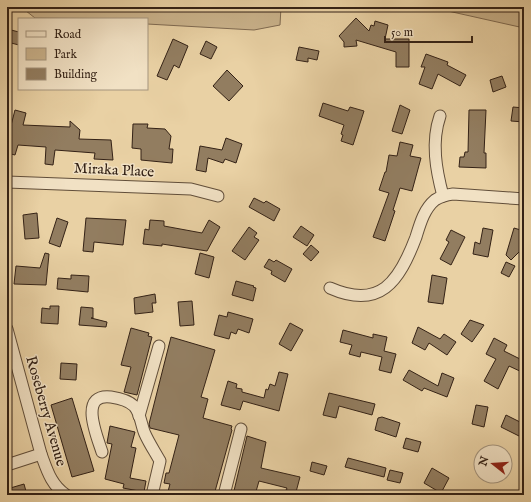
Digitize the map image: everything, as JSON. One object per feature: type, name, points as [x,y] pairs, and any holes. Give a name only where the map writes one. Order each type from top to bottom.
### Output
[{"type":"street","points":[[440,116],[435,149],[437,174],[443,196]]},
{"type":"street","name":"Miraka Place","points":[[7,182],[191,189],[218,196]]},
{"type":"street","points":[[330,288],[346,295],[361,297],[378,292],[394,280],[408,259],[425,212],[435,200],[443,196],[453,194],[524,199]]},
{"type":"street","name":"Roseberry Avenue","points":[[7,329],[41,454],[56,489],[66,495]]},
{"type":"street","points":[[139,416],[159,346]]},
{"type":"street","points":[[102,452],[91,410],[94,402],[100,398],[109,397],[119,399],[133,405],[139,416],[145,435],[160,461],[152,495]]},
{"type":"street","points":[[224,495],[240,429]]},
{"type":"street","points":[[7,465],[41,454]]},
{"type":"green space","points":[[21,7],[281,7],[280,25],[254,30],[148,24],[148,18],[35,18]]},
{"type":"green space","points":[[430,7],[524,7],[524,28]]},
{"type":"building","points":[[356,18],[369,31],[371,25],[374,26],[375,21],[388,25],[385,39],[409,39],[409,67],[396,67],[396,52],[356,40],[357,46],[344,47],[344,42],[339,36]]},
{"type":"building","points":[[7,29],[18,32],[18,45],[7,42]]},
{"type":"building","points":[[173,39],[188,46],[179,68],[174,65],[167,80],[157,76]]},
{"type":"building","points":[[206,41],[217,47],[211,59],[200,54]]},
{"type":"building","points":[[299,47],[319,51],[317,60],[308,58],[308,62],[296,60]]},
{"type":"building","points":[[426,54],[448,62],[447,65],[466,75],[460,86],[438,74],[432,89],[419,84],[425,67],[421,67]]},
{"type":"building","points":[[227,70],[243,86],[229,101],[213,86]]},
{"type":"building","points":[[502,76],[506,87],[493,92],[490,80]]},
{"type":"building","points":[[323,103],[348,111],[350,107],[364,111],[353,145],[341,141],[343,135],[341,134],[344,125],[319,116]]},
{"type":"building","points":[[400,105],[410,110],[402,134],[392,131]]},
{"type":"building","points":[[513,107],[524,108],[524,122],[511,121]]},
{"type":"building","points":[[15,110],[26,113],[23,125],[70,127],[70,121],[80,130],[79,139],[111,140],[113,160],[94,159],[95,153],[55,150],[53,165],[45,164],[46,147],[18,145],[15,155],[7,153],[7,141]]},
{"type":"building","points":[[469,110],[486,110],[484,153],[486,153],[486,168],[459,167],[460,157],[464,157],[465,152],[468,152]]},
{"type":"building","points":[[133,124],[148,124],[147,128],[165,129],[171,136],[169,149],[173,149],[172,163],[141,160],[141,149],[132,148]]},
{"type":"building","points":[[226,138],[242,144],[236,163],[225,159],[223,163],[208,158],[206,172],[196,170],[200,146],[222,150]]},
{"type":"building","points":[[400,142],[413,145],[410,156],[421,158],[412,191],[400,188],[393,210],[395,211],[385,241],[373,237],[389,193],[379,190],[386,172],[389,155],[397,156]]},
{"type":"building","points":[[254,198],[264,203],[266,201],[280,209],[274,221],[249,207]]},
{"type":"building","points":[[37,213],[39,238],[25,239],[23,215]]},
{"type":"building","points":[[57,218],[68,222],[60,247],[49,243]]},
{"type":"building","points":[[86,218],[126,220],[123,245],[94,242],[93,252],[83,251]]},
{"type":"building","points":[[150,220],[164,221],[164,226],[202,233],[209,220],[220,227],[207,251],[162,244],[162,246],[143,244],[145,229],[149,230]]},
{"type":"building","points":[[301,226],[314,235],[307,246],[293,237]]},
{"type":"building","points":[[249,227],[257,233],[254,237],[259,240],[245,260],[232,251]]},
{"type":"building","points":[[483,228],[493,230],[488,257],[473,254],[475,242],[480,244]]},
{"type":"building","points":[[514,228],[524,231],[524,241],[521,250],[511,260],[506,255]]},
{"type":"building","points":[[451,230],[465,237],[451,265],[440,259],[449,242],[446,240]]},
{"type":"building","points":[[311,245],[319,252],[311,261],[303,254]]},
{"type":"building","points":[[45,253],[49,254],[46,285],[14,284],[16,266],[40,268]]},
{"type":"building","points":[[200,253],[214,257],[209,278],[195,274]]},
{"type":"building","points":[[269,259],[274,262],[276,260],[292,269],[285,282],[271,274],[272,271],[264,267]]},
{"type":"building","points":[[506,262],[515,266],[509,277],[501,273]]},
{"type":"building","points":[[71,275],[89,276],[88,292],[57,289],[58,278],[71,279]]},
{"type":"building","points":[[432,275],[447,278],[443,304],[428,302]]},
{"type":"building","points":[[236,281],[254,286],[253,287],[256,288],[253,301],[232,295]]},
{"type":"building","points":[[155,294],[156,303],[152,303],[153,312],[135,314],[134,298]]},
{"type":"building","points":[[192,301],[194,325],[180,326],[178,302]]},
{"type":"building","points":[[50,306],[59,306],[58,324],[41,323],[42,308],[50,309]]},
{"type":"building","points":[[81,307],[93,308],[93,318],[91,318],[107,322],[106,327],[79,325]]},
{"type":"building","points":[[228,312],[253,319],[249,333],[238,329],[236,334],[231,332],[229,339],[214,335],[219,315],[227,317]]},
{"type":"building","points":[[470,320],[484,325],[472,342],[461,334]]},
{"type":"building","points":[[290,323],[303,330],[291,351],[279,344]]},
{"type":"building","points":[[418,327],[440,339],[444,334],[456,342],[447,355],[429,343],[425,350],[412,343]]},
{"type":"building","points":[[131,328],[149,333],[148,336],[152,337],[137,395],[124,392],[131,367],[121,365]]},
{"type":"building","points":[[343,330],[373,338],[373,334],[387,337],[384,351],[396,354],[391,373],[379,370],[382,357],[361,352],[360,357],[349,354],[352,345],[340,342]]},
{"type":"building","points":[[171,337],[215,350],[201,397],[208,399],[203,418],[232,426],[232,430],[214,495],[167,495],[170,484],[164,483],[166,473],[169,473],[179,435],[150,428],[149,424]]},
{"type":"building","points":[[494,338],[507,345],[504,351],[524,361],[524,373],[509,366],[498,389],[484,381],[496,359],[486,354]]},
{"type":"building","points":[[61,363],[77,364],[76,380],[60,379]]},
{"type":"building","points":[[409,370],[438,386],[442,373],[454,378],[447,397],[424,388],[422,391],[403,380]]},
{"type":"building","points":[[279,372],[288,374],[279,411],[243,401],[240,410],[221,405],[228,381],[237,384],[236,388],[242,389],[242,392],[264,398],[266,389],[268,390],[270,384],[275,386]]},
{"type":"building","points":[[329,393],[375,404],[372,415],[339,406],[336,418],[323,415]]},
{"type":"building","points":[[72,398],[94,471],[72,477],[51,405]]},
{"type":"building","points":[[476,405],[488,407],[484,427],[472,424]]},
{"type":"building","points":[[506,415],[524,424],[524,432],[521,437],[501,427]]},
{"type":"building","points":[[382,417],[400,423],[396,437],[375,430],[378,418]]},
{"type":"building","points":[[110,426],[135,432],[131,447],[136,448],[130,478],[146,481],[144,492],[123,488],[124,484],[105,479],[112,444],[107,443]]},
{"type":"building","points":[[247,436],[266,442],[261,468],[300,477],[296,492],[286,490],[287,488],[259,481],[255,495],[233,495]]},
{"type":"building","points":[[406,438],[421,442],[418,452],[403,448]]},
{"type":"building","points":[[348,458],[386,468],[384,477],[345,467]]},
{"type":"building","points":[[312,462],[327,466],[324,475],[310,471]]},
{"type":"building","points":[[432,468],[449,478],[441,493],[424,483]]},
{"type":"building","points":[[390,470],[403,473],[400,483],[387,480]]},
{"type":"building","points":[[24,484],[27,495],[7,495],[7,489]]}]
